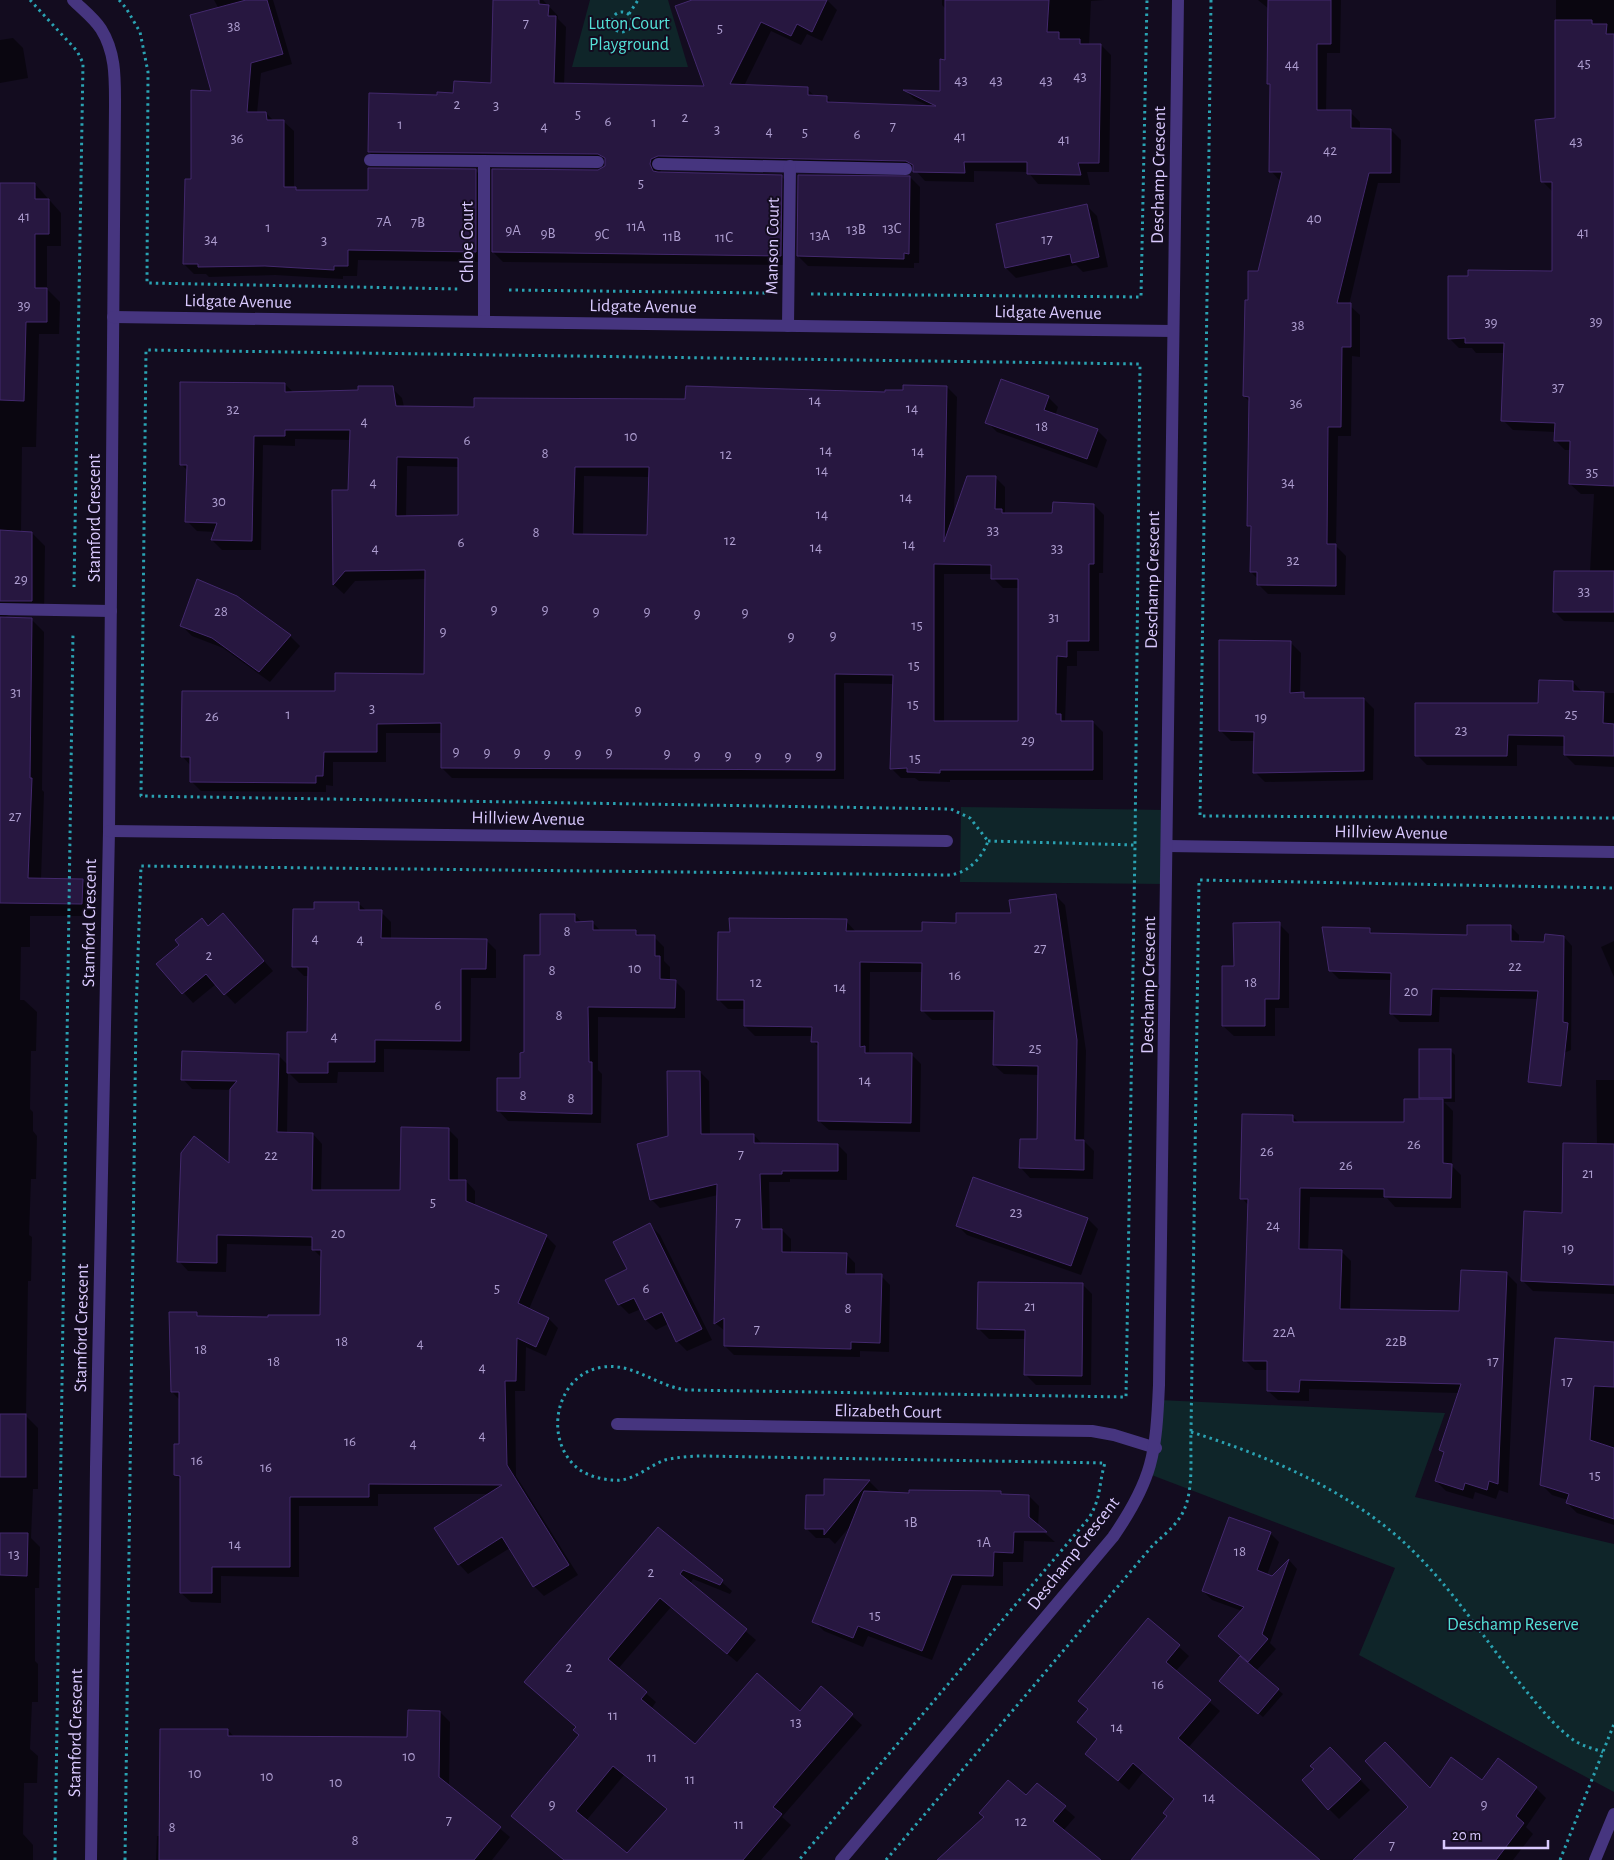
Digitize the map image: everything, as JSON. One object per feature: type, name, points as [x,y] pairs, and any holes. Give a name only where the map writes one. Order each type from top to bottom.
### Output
[{"type":"street","name":"Stamford Crescent","points":[[74,0],[100,29],[109,45],[113,62],[111,611],[91,1860]]},
{"type":"street","name":"Deschamp Crescent","points":[[841,1860],[1113,1537],[1138,1498],[1149,1474],[1156,1448],[1160,1375],[1178,0]]},
{"type":"street","points":[[370,160],[598,162]]},
{"type":"street","name":"Chloe Court","points":[[484,162],[484,321]]},
{"type":"street","points":[[658,164],[906,169]]},
{"type":"street","name":"Manson Court","points":[[788,326],[790,166]]},
{"type":"street","name":"Lidgate Avenue","points":[[113,317],[1173,331]]},
{"type":"street","points":[[0,609],[111,611]]},
{"type":"street","name":"Hillview Avenue","points":[[108,831],[947,841]]},
{"type":"street","name":"Hillview Avenue","points":[[1167,846],[1614,852]]},
{"type":"street","name":"Elizabeth Court","points":[[617,1424],[1092,1431],[1114,1435],[1156,1448]]},
{"type":"street","points":[[1595,1860],[1614,1814]]},
{"type":"path","points":[[30,0],[77,51],[83,63],[55,1860]]},
{"type":"path","points":[[119,0],[140,32],[148,72],[147,282],[789,294],[1141,297],[1147,0]]},
{"type":"path","points":[[629,14],[638,0]]},
{"type":"path","points":[[1211,0],[1200,816],[1614,818]]},
{"type":"path","points":[[619,12],[629,14],[633,20],[630,29],[620,32],[612,22],[614,16],[619,12]]},
{"type":"path","points":[[988,842],[970,818],[951,809],[140,796],[146,350],[1140,364],[1135,845],[1126,1397]]},
{"type":"path","points":[[988,842],[1135,845]]},
{"type":"path","points":[[125,1860],[136,1015],[141,866],[950,875],[962,872],[977,860],[985,851],[988,842]]},
{"type":"path","points":[[886,1860],[1153,1545],[1173,1527],[1184,1510],[1188,1495],[1191,1432],[1199,880],[1614,888]]},
{"type":"path","points":[[1191,1432],[1218,1440],[1296,1474],[1330,1490],[1369,1513],[1414,1552],[1507,1668],[1561,1729],[1576,1741],[1603,1752]]},
{"type":"path","points":[[799,1860],[1089,1518],[1098,1502],[1101,1476],[1105,1463]]},
{"type":"path","points":[[1560,1860],[1614,1724]]},
{"type":"green space","name":"Luton Court Playground","points":[[590,0],[668,0],[688,67],[572,67]]},
{"type":"green space","points":[[961,807],[1167,810],[1166,884],[960,882]]},
{"type":"green space","name":"Deschamp Reserve","points":[[1159,1400],[1445,1413],[1415,1497],[1614,1544],[1614,1792],[1359,1655],[1395,1568],[1149,1474]]},
{"type":"building","points":[[246,0],[267,0],[283,54],[251,63],[247,112],[266,112],[267,120],[284,120],[284,187],[296,187],[296,190],[368,190],[368,168],[476,169],[476,252],[348,250],[348,266],[334,266],[334,270],[265,266],[198,267],[198,264],[183,264],[185,179],[191,179],[191,90],[211,91],[190,15]]},
{"type":"building","points":[[493,0],[539,0],[539,4],[549,5],[548,16],[556,16],[554,83],[704,86],[675,6],[692,0],[827,0],[812,32],[797,24],[791,36],[761,22],[730,84],[808,87],[808,95],[827,96],[827,102],[936,106],[903,90],[940,91],[940,59],[945,60],[945,0],[1049,0],[1047,32],[1059,32],[1059,39],[1080,39],[1080,44],[1101,44],[1099,163],[1078,163],[1081,175],[1027,174],[1027,162],[964,162],[965,173],[913,172],[913,165],[906,161],[658,156],[651,159],[650,164],[653,171],[658,172],[782,175],[781,256],[492,252],[492,169],[598,170],[605,166],[605,158],[598,154],[368,152],[369,93],[437,95],[437,92],[453,93],[454,81],[491,83]]},
{"type":"building","points":[[1268,0],[1331,0],[1331,44],[1317,44],[1317,110],[1351,110],[1351,128],[1391,129],[1391,173],[1369,173],[1337,303],[1351,303],[1351,347],[1342,347],[1341,427],[1328,427],[1327,544],[1336,544],[1336,586],[1257,585],[1257,572],[1250,572],[1251,526],[1247,526],[1249,397],[1243,396],[1245,300],[1248,300],[1248,271],[1258,271],[1282,172],[1269,172],[1270,84],[1267,84]]},
{"type":"building","points":[[1555,20],[1592,20],[1592,24],[1607,24],[1606,34],[1614,34],[1614,486],[1569,484],[1570,441],[1554,441],[1555,423],[1501,421],[1504,343],[1465,343],[1465,338],[1448,339],[1448,276],[1468,276],[1468,270],[1552,271],[1552,182],[1541,182],[1535,120],[1555,118]]},
{"type":"building","points":[[798,175],[910,176],[909,254],[904,253],[904,259],[797,256]]},
{"type":"building","points":[[0,183],[35,183],[35,199],[49,199],[49,234],[35,234],[35,288],[47,288],[47,322],[26,322],[24,401],[0,400]]},
{"type":"building","points":[[1087,204],[1099,257],[1072,263],[1070,254],[1005,268],[996,224]]},
{"type":"building","points":[[1001,379],[1049,396],[1044,410],[1098,429],[1087,459],[985,423]]},
{"type":"building","points":[[180,382],[285,383],[285,392],[358,390],[358,386],[393,386],[396,406],[474,407],[474,398],[685,399],[686,386],[885,392],[885,390],[903,390],[903,385],[947,386],[944,542],[967,476],[996,476],[995,509],[1002,509],[1002,513],[1052,513],[1053,502],[1094,504],[1094,564],[1089,564],[1089,641],[1067,641],[1067,657],[1057,656],[1056,714],[1061,714],[1061,721],[1093,721],[1093,770],[940,770],[940,773],[907,772],[907,768],[890,769],[893,675],[835,674],[835,770],[441,768],[441,723],[377,724],[377,752],[324,752],[323,776],[316,776],[316,783],[190,782],[190,757],[181,757],[182,691],[335,691],[335,673],[424,674],[425,570],[345,571],[333,585],[332,490],[348,490],[350,430],[285,430],[285,436],[254,436],[252,541],[211,540],[217,523],[185,522],[187,465],[180,465]],"holes":[[[397,457],[458,458],[458,515],[396,516]],[[575,467],[649,467],[647,535],[573,534]],[[934,564],[991,565],[991,579],[1018,579],[1018,721],[934,721]]]},
{"type":"building","points":[[0,530],[32,532],[32,601],[0,601]]},
{"type":"building","points":[[1554,571],[1614,571],[1614,612],[1553,612]]},
{"type":"building","points":[[197,579],[237,596],[291,635],[259,672],[212,638],[180,626]]},
{"type":"building","points":[[0,617],[32,618],[30,778],[32,778],[28,878],[83,879],[82,904],[0,903]]},
{"type":"building","points":[[1219,640],[1291,641],[1290,693],[1304,692],[1304,698],[1364,698],[1364,771],[1253,773],[1254,732],[1219,731]]},
{"type":"building","points":[[1539,680],[1573,681],[1573,691],[1604,692],[1603,723],[1614,724],[1614,756],[1564,755],[1564,736],[1508,735],[1507,756],[1415,756],[1415,703],[1538,703]]},
{"type":"building","points":[[1056,894],[1077,1040],[1075,1140],[1084,1140],[1084,1170],[1019,1168],[1020,1139],[1037,1139],[1038,1066],[993,1065],[994,1011],[921,1011],[922,963],[860,962],[860,1047],[865,1046],[865,1053],[912,1053],[911,1123],[818,1121],[818,1042],[811,1042],[812,1027],[744,1026],[744,1000],[717,1000],[718,932],[730,932],[729,918],[847,919],[846,931],[922,931],[922,922],[956,923],[956,913],[1011,913],[1009,900]]},
{"type":"building","points":[[314,902],[359,902],[359,910],[382,910],[381,938],[487,939],[486,969],[461,969],[461,1041],[375,1040],[375,1062],[328,1062],[328,1073],[287,1073],[287,1032],[307,1032],[308,967],[292,967],[293,909],[314,909]]},
{"type":"building","points":[[223,913],[264,961],[224,995],[206,974],[182,994],[156,964],[179,945],[175,940],[202,918],[208,926]]},
{"type":"building","points":[[540,914],[575,914],[575,922],[593,921],[593,930],[636,930],[636,935],[655,935],[655,956],[660,956],[660,979],[676,980],[675,1008],[588,1007],[589,1062],[592,1062],[592,1114],[497,1111],[497,1078],[520,1078],[520,1053],[524,1052],[524,955],[540,955]]},
{"type":"building","points":[[1280,922],[1279,999],[1265,999],[1265,1026],[1222,1026],[1222,966],[1234,966],[1233,923]]},
{"type":"building","points":[[1467,925],[1511,925],[1511,941],[1544,942],[1545,934],[1564,936],[1563,1022],[1568,1023],[1561,1086],[1528,1082],[1538,991],[1432,989],[1431,1015],[1390,1014],[1391,973],[1329,971],[1322,927],[1370,928],[1370,933],[1467,935]]},
{"type":"building","points":[[1419,1049],[1451,1049],[1451,1098],[1419,1098]]},
{"type":"building","points":[[182,1051],[279,1054],[277,1132],[313,1133],[312,1190],[400,1190],[401,1127],[449,1128],[449,1180],[466,1180],[466,1201],[547,1235],[518,1303],[549,1318],[536,1347],[517,1338],[516,1381],[505,1381],[507,1465],[569,1565],[533,1587],[502,1537],[458,1565],[434,1528],[502,1485],[369,1484],[369,1497],[290,1497],[290,1567],[212,1567],[212,1593],[180,1593],[180,1476],[174,1475],[174,1444],[179,1444],[179,1392],[171,1392],[169,1312],[197,1312],[197,1316],[268,1317],[268,1315],[320,1315],[321,1250],[312,1250],[312,1237],[217,1235],[217,1263],[177,1262],[181,1153],[194,1136],[229,1163],[230,1089],[237,1081],[181,1080]]},
{"type":"building","points":[[667,1071],[700,1071],[701,1134],[754,1134],[754,1143],[838,1144],[838,1171],[782,1171],[782,1174],[760,1174],[762,1229],[782,1229],[782,1252],[847,1253],[846,1274],[882,1274],[880,1343],[851,1342],[851,1349],[724,1346],[724,1318],[714,1324],[717,1184],[650,1200],[637,1144],[668,1136]]},
{"type":"building","points":[[1404,1099],[1443,1099],[1443,1163],[1452,1164],[1451,1198],[1384,1197],[1384,1189],[1300,1188],[1299,1249],[1342,1250],[1340,1309],[1459,1311],[1461,1270],[1507,1272],[1498,1484],[1489,1481],[1487,1490],[1465,1483],[1463,1490],[1435,1481],[1444,1452],[1439,1450],[1461,1384],[1300,1380],[1299,1392],[1267,1391],[1267,1361],[1243,1361],[1248,1199],[1240,1199],[1242,1114],[1293,1115],[1293,1122],[1404,1122]]},
{"type":"building","points":[[1563,1143],[1614,1144],[1614,1285],[1521,1281],[1524,1211],[1562,1213]]},
{"type":"building","points":[[973,1177],[1088,1218],[1071,1266],[956,1226]]},
{"type":"building","points":[[650,1223],[702,1329],[676,1342],[662,1312],[645,1320],[634,1298],[618,1305],[605,1280],[627,1269],[613,1242]]},
{"type":"building","points":[[978,1282],[1083,1283],[1082,1376],[1024,1375],[1025,1330],[977,1329]]},
{"type":"building","points":[[1555,1338],[1614,1342],[1614,1387],[1594,1386],[1590,1440],[1614,1448],[1614,1519],[1566,1503],[1569,1494],[1540,1485]]},
{"type":"building","points":[[0,1414],[26,1414],[26,1477],[0,1477]]},
{"type":"building","points":[[824,1479],[870,1480],[824,1535],[824,1529],[805,1529],[806,1495],[824,1495]]},
{"type":"building","points":[[909,1490],[1001,1491],[1001,1494],[1029,1495],[1029,1517],[1047,1532],[1014,1532],[1013,1553],[994,1552],[993,1576],[952,1575],[922,1651],[858,1626],[853,1638],[812,1622],[864,1491],[909,1493]]},
{"type":"building","points":[[1229,1517],[1271,1532],[1257,1570],[1272,1576],[1289,1559],[1262,1634],[1268,1639],[1248,1662],[1218,1636],[1244,1607],[1202,1591]]},
{"type":"building","points":[[658,1527],[723,1580],[720,1585],[683,1570],[680,1574],[747,1629],[727,1654],[660,1598],[608,1659],[647,1692],[641,1699],[695,1744],[757,1673],[800,1711],[821,1686],[853,1714],[773,1807],[782,1814],[743,1860],[564,1860],[511,1816],[579,1735],[573,1730],[576,1727],[524,1682]],"holes":[[[613,1766],[667,1809],[627,1853],[576,1811]]]},
{"type":"building","points":[[0,1533],[28,1533],[27,1576],[0,1575]]},
{"type":"building","points":[[1148,1618],[1180,1645],[1166,1662],[1211,1700],[1178,1738],[1320,1860],[1131,1860],[1167,1816],[1163,1813],[1174,1799],[1133,1763],[1118,1781],[1085,1754],[1097,1739],[1077,1722],[1088,1709],[1078,1701]]},
{"type":"building","points":[[1240,1656],[1279,1689],[1258,1714],[1219,1681]]},
{"type":"building","points":[[408,1710],[440,1711],[439,1777],[501,1827],[474,1860],[159,1860],[160,1729],[228,1729],[228,1736],[407,1737]]},
{"type":"building","points":[[1385,1742],[1430,1788],[1451,1757],[1482,1780],[1498,1758],[1537,1787],[1516,1816],[1524,1823],[1496,1860],[1353,1860],[1408,1807],[1365,1761]]},
{"type":"building","points":[[1330,1747],[1361,1779],[1328,1810],[1302,1780],[1314,1769],[1310,1766]]},
{"type":"building","points":[[1008,1780],[1026,1795],[1037,1783],[1066,1806],[1053,1821],[1101,1860],[937,1860],[984,1817],[979,1813]]}]
